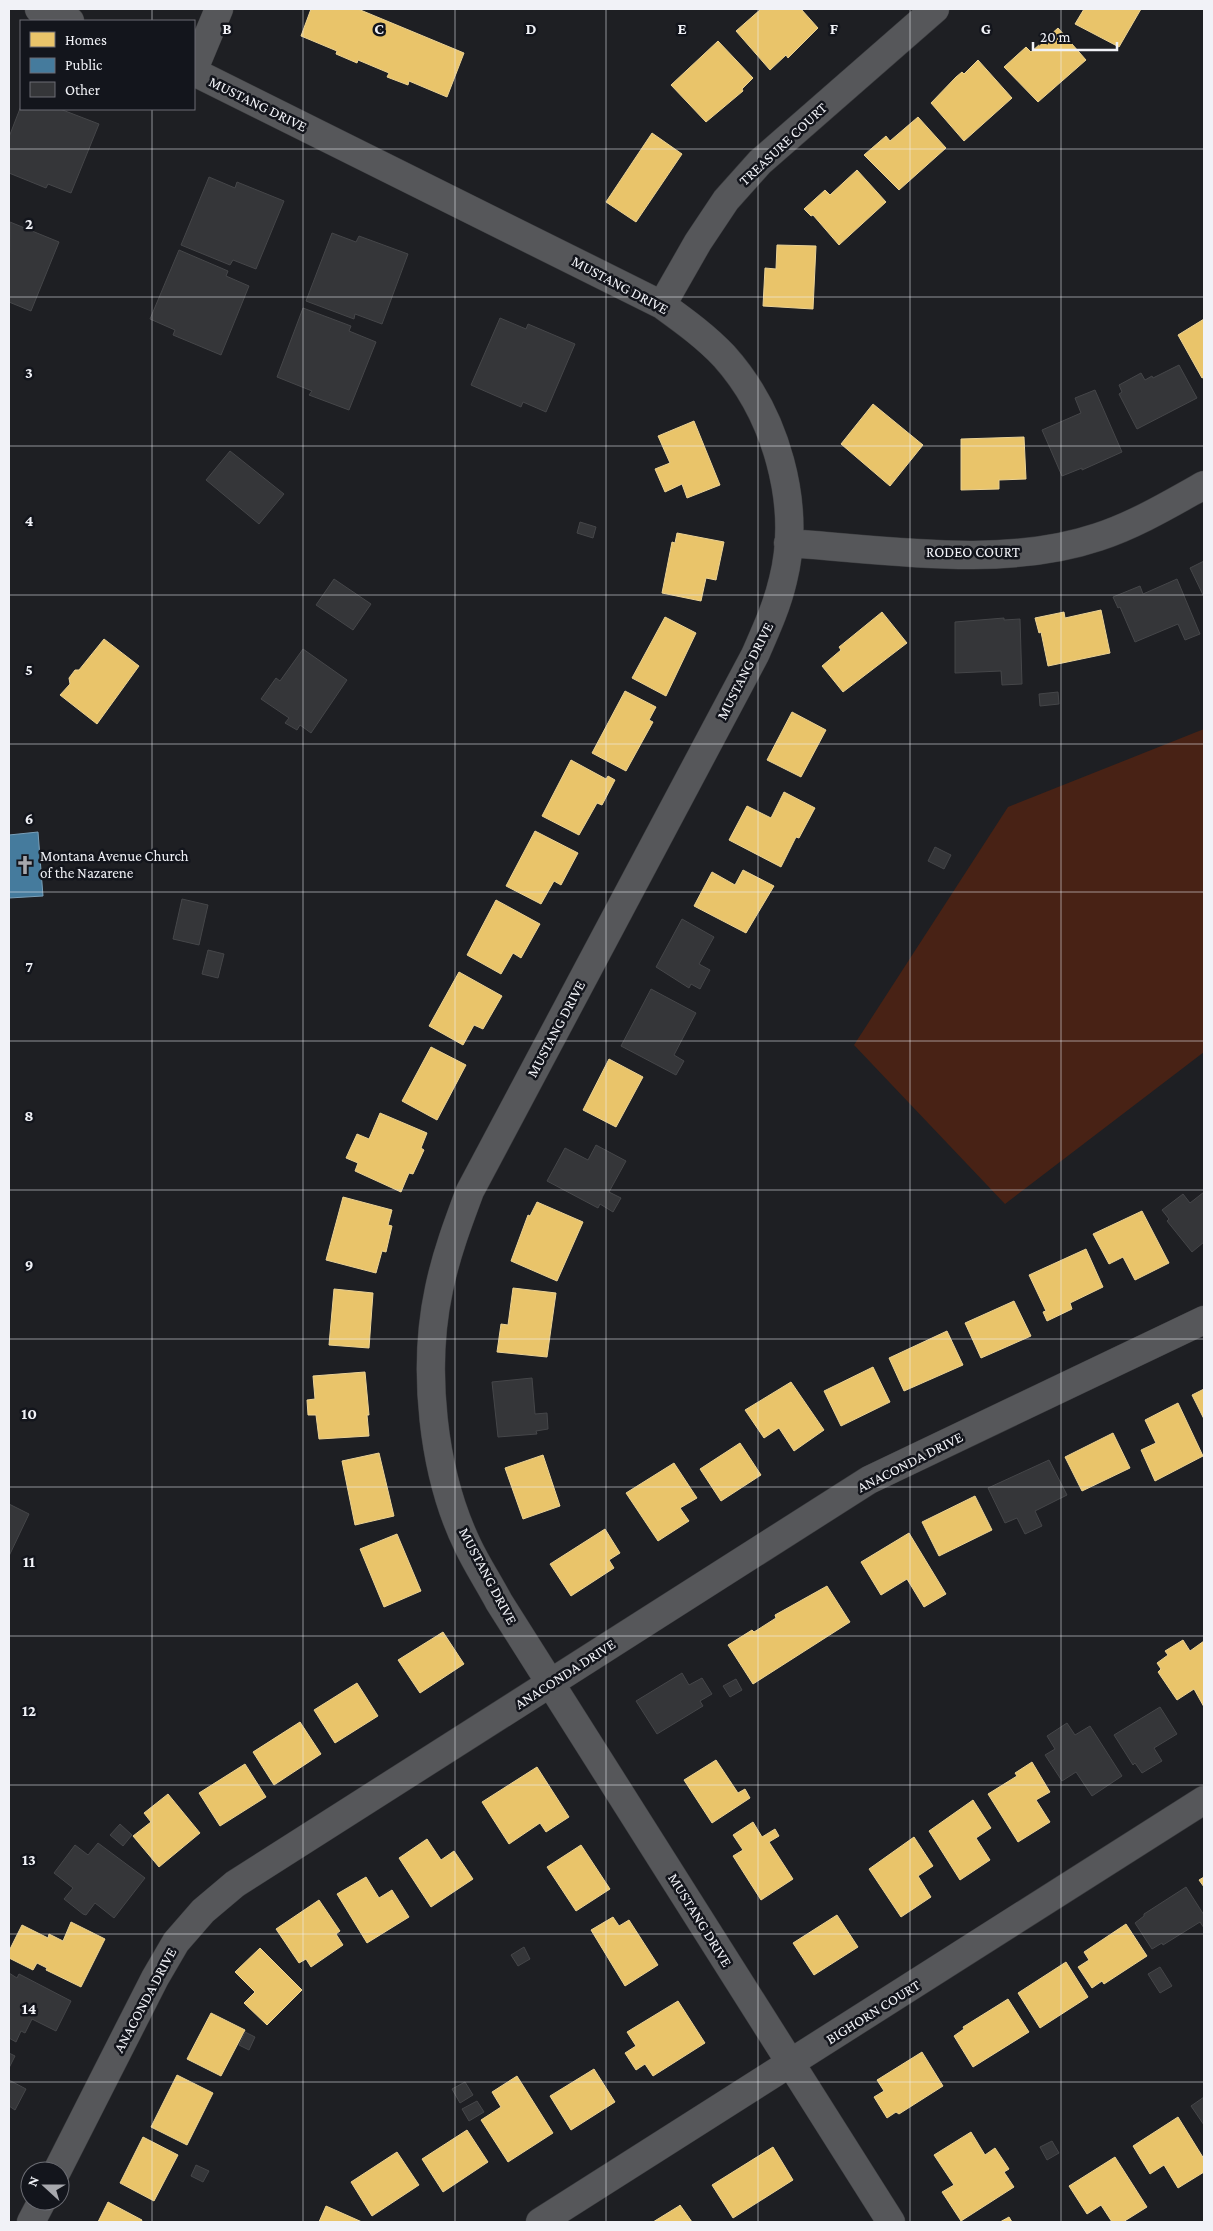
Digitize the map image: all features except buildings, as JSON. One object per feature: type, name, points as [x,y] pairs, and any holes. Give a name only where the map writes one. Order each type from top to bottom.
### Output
[{"type":"street","points":[[40,9],[68,20]]},
{"type":"street","points":[[195,68],[219,9]]},
{"type":"street","name":"TREASURE COURT","points":[[662,305],[698,242],[726,200],[760,162],[935,9]]},
{"type":"street","name":"MUSTANG DRIVE","points":[[195,71],[662,305],[694,328],[724,356],[748,388],[767,424],[780,462],[788,503],[788,543],[784,578],[774,612],[755,655],[470,1191],[451,1240],[438,1290],[432,1342],[431,1394],[437,1445],[449,1496],[467,1544],[499,1602],[891,2222]]},
{"type":"street","name":"RODEO COURT","points":[[788,543],[966,555],[1007,555],[1042,550],[1099,537],[1136,522],[1204,485]]},
{"type":"street","name":"ANACONDA DRIVE","points":[[62,2161],[154,1978],[176,1942],[203,1911],[235,1884],[550,1684],[684,1596],[869,1480],[1204,1320]]},
{"type":"street","name":"BIGHORN COURT","points":[[540,2222],[1204,1800]]},
{"type":"shaded area","points":[[1204,729],[1204,1052],[1005,1204],[854,1045],[1008,807]]},
{"type":"place","name":"Montana Avenue Church of the Nazarene","points":[[25,865]]}]
